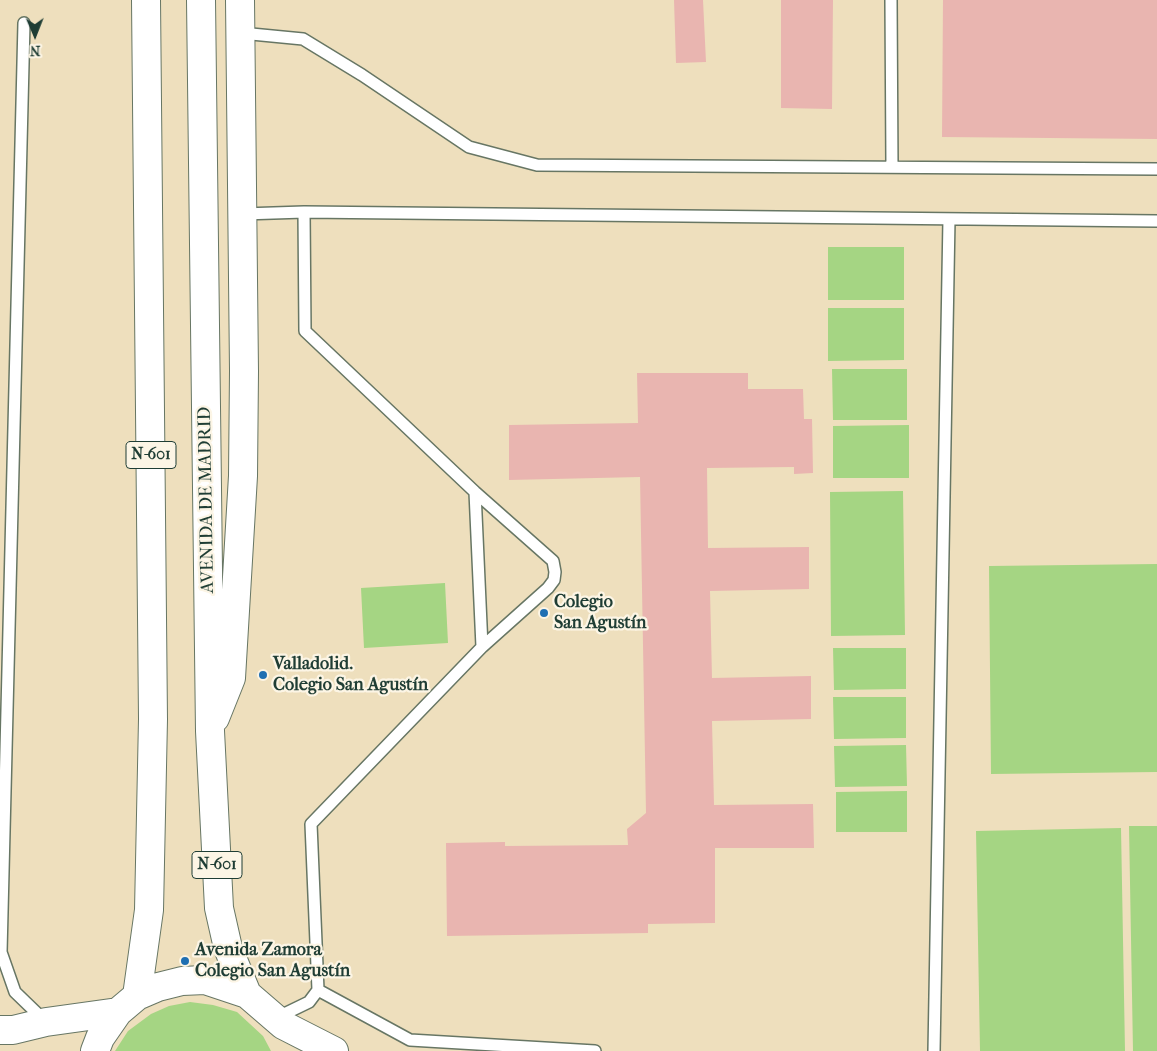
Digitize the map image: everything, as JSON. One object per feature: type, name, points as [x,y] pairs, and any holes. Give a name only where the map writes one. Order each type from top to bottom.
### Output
[{"type":"highway","name":"N-601","points":[[127,1004],[149,910],[153,720],[146,0]]},
{"type":"highway","name":"AVENIDA DE MADRID","points":[[201,0],[210,731],[219,908],[228,948],[247,994]]},
{"type":"highway","points":[[210,731],[231,678],[243,476],[244,371],[240,0]]},
{"type":"highway","points":[[0,1030],[13,1030],[127,1004],[158,987],[182,981],[205,980],[247,994],[279,1022],[334,1051]]},
{"type":"highway","points":[[95,1051],[100,1038],[127,1004]]},
{"type":"highway","points":[[279,1022],[294,1051]]},
{"type":"lane","points":[[892,0],[892,167]]},
{"type":"lane","points":[[24,23],[0,953],[15,992],[46,1022]]},
{"type":"lane","points":[[241,33],[303,39],[362,74],[469,146],[537,165],[1157,169]]},
{"type":"lane","points":[[243,214],[304,212],[1157,221]]},
{"type":"lane","points":[[279,1022],[309,1002],[318,990],[312,824],[482,647],[548,588],[554,580],[555,572],[554,562],[548,555],[475,492],[305,332],[304,212]]},
{"type":"lane","points":[[934,1051],[949,219]]},
{"type":"lane","points":[[475,492],[482,647]]},
{"type":"lane","points":[[318,990],[410,1040],[595,1051]]},
{"type":"green space","points":[[828,247],[904,247],[904,300],[828,300]]},
{"type":"green space","points":[[828,308],[904,308],[904,360],[828,361]]},
{"type":"green space","points":[[832,369],[907,369],[907,420],[833,420]]},
{"type":"green space","points":[[909,425],[909,478],[833,478],[833,426]]},
{"type":"green space","points":[[903,491],[905,635],[831,636],[830,492]]},
{"type":"green space","points":[[1157,564],[1157,772],[991,774],[989,566]]},
{"type":"green space","points":[[445,583],[448,643],[364,648],[361,588]]},
{"type":"green space","points":[[833,648],[906,648],[906,689],[834,690]]},
{"type":"green space","points":[[833,697],[906,697],[906,738],[834,739]]},
{"type":"green space","points":[[906,745],[907,786],[835,787],[834,746]]},
{"type":"green space","points":[[907,791],[907,832],[836,832],[836,792]]},
{"type":"green space","points":[[1129,826],[1157,826],[1157,1051],[1133,1051]]},
{"type":"green space","points":[[1121,828],[1125,1051],[980,1051],[976,831]]},
{"type":"green space","points":[[190,1002],[213,1005],[237,1012],[263,1036],[271,1051],[115,1051],[128,1031],[151,1014],[169,1006]]},
{"type":"building","points":[[674,0],[703,0],[706,62],[676,63]]},
{"type":"building","points":[[781,0],[833,0],[832,109],[781,108]]},
{"type":"building","points":[[943,0],[1157,0],[1157,139],[942,137]]},
{"type":"building","points":[[637,373],[748,373],[748,389],[803,389],[804,419],[812,419],[813,473],[794,474],[794,467],[707,468],[708,548],[809,547],[809,589],[710,591],[712,678],[811,676],[811,719],[712,721],[714,805],[813,804],[814,848],[715,848],[715,923],[648,924],[648,933],[447,936],[446,843],[505,842],[505,846],[628,845],[627,829],[646,813],[640,477],[509,480],[509,425],[638,423]]},
{"type":"place","name":"Colegio San Agustín","points":[[544,613]]},
{"type":"place","name":"Valladolid. Colegio San Agustín","points":[[263,675]]},
{"type":"place","name":"Avenida Zamora Colegio San Agustín","points":[[185,961]]}]
